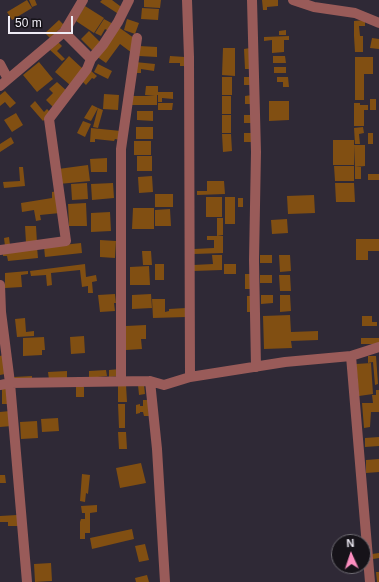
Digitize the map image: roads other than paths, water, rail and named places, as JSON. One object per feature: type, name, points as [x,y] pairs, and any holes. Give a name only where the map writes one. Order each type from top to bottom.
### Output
[{"type":"street","points":[[0,86],[64,32],[83,0]]},
{"type":"street","points":[[0,250],[66,241],[49,119],[87,69],[91,59],[104,45],[129,0]]},
{"type":"street","points":[[187,0],[189,64],[190,377]]},
{"type":"street","points":[[252,0],[256,152],[254,260],[256,367]]},
{"type":"street","points":[[293,0],[314,7],[355,12],[379,23]]},
{"type":"street","points":[[64,32],[91,59]]},
{"type":"street","points":[[121,381],[121,149],[137,38]]},
{"type":"street","points":[[0,64],[8,78]]},
{"type":"street","points":[[0,285],[5,384],[27,582]]},
{"type":"street","points":[[5,384],[150,381],[164,385],[190,377],[285,362],[351,356],[379,347]]},
{"type":"street","points":[[351,356],[370,582]]},
{"type":"street","points":[[150,381],[157,449],[165,582]]}]
